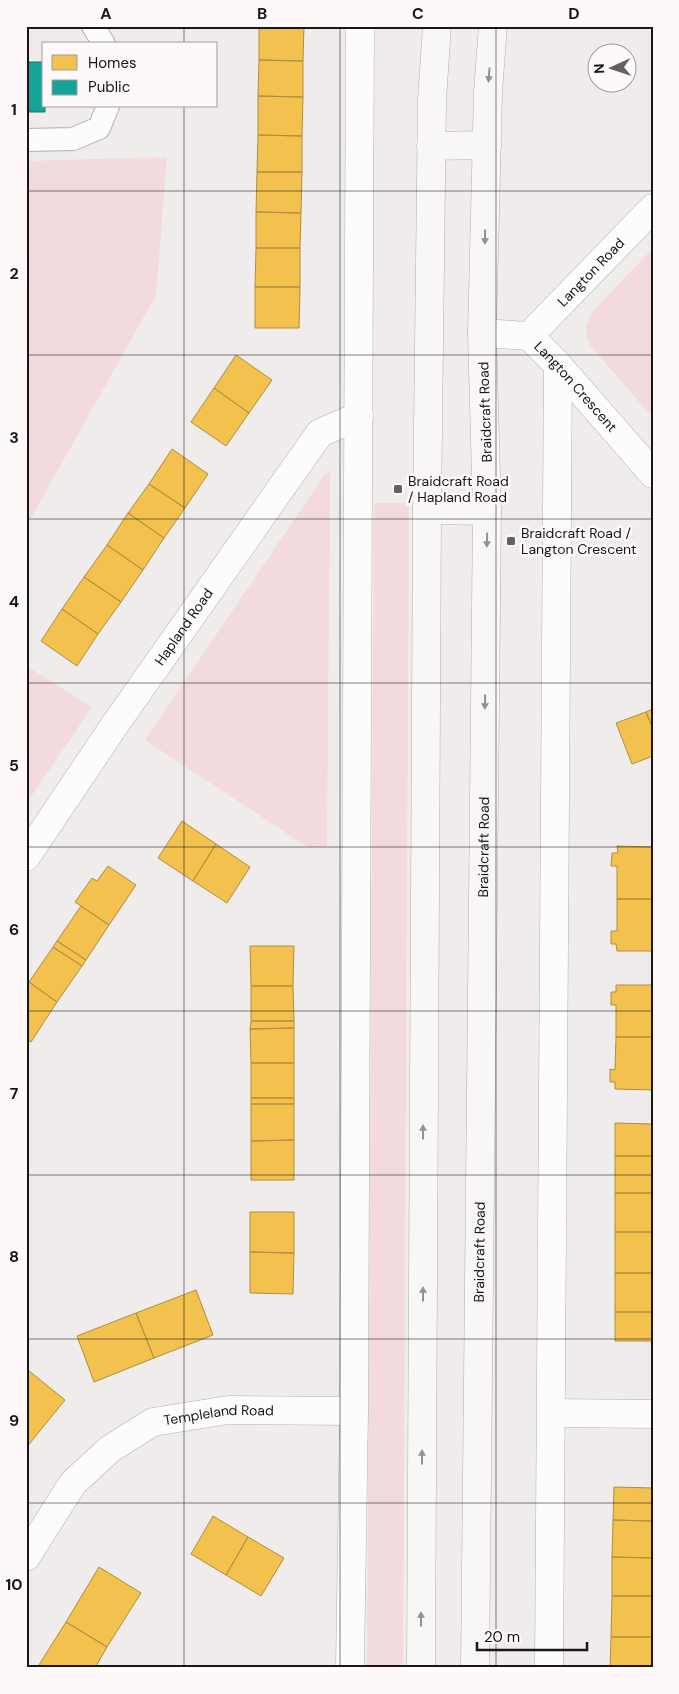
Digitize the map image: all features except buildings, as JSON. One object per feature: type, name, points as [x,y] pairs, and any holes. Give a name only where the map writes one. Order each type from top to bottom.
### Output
[{"type":"street","points":[[350,1668],[354,1411],[360,26]]},
{"type":"street","points":[[420,1668],[427,510],[431,146],[436,26]]},
{"type":"street","name":"Braidcraft Road","points":[[475,1668],[487,511],[482,332],[488,92],[493,26]]},
{"type":"street","points":[[431,146],[487,145]]},
{"type":"street","name":"Langton Road","points":[[529,336],[653,208]]},
{"type":"street","name":"Langton Crescent","points":[[482,332],[529,336],[558,365],[653,474]]},
{"type":"street","points":[[549,1668],[558,365]]},
{"type":"street","name":"Hapland Road","points":[[26,857],[114,726],[320,433],[359,416]]},
{"type":"street","points":[[427,510],[487,511]]},
{"type":"street","name":"Templeland Road","points":[[26,1557],[73,1483],[110,1449],[152,1422],[228,1410],[354,1411]]},
{"type":"street","points":[[552,1413],[653,1414]]},
{"type":"lane","points":[[94,26],[103,42]]},
{"type":"lane","points":[[26,140],[72,139],[90,132],[99,128],[107,108]]},
{"type":"shaded area","points":[[167,157],[156,295],[26,527],[26,161]]},
{"type":"shaded area","points":[[653,248],[653,418],[590,345],[586,330],[590,317],[596,308]]},
{"type":"shaded area","points":[[330,473],[327,846],[309,848],[145,740],[325,474]]},
{"type":"shaded area","points":[[374,503],[409,503],[403,1668],[367,1668]]},
{"type":"shaded area","points":[[26,666],[92,707],[26,804]]},
{"type":"place","name":"Braidcraft Road / Hapland Road","points":[[398,489]]},
{"type":"place","name":"Braidcraft Road / Langton Crescent","points":[[511,541]]}]
